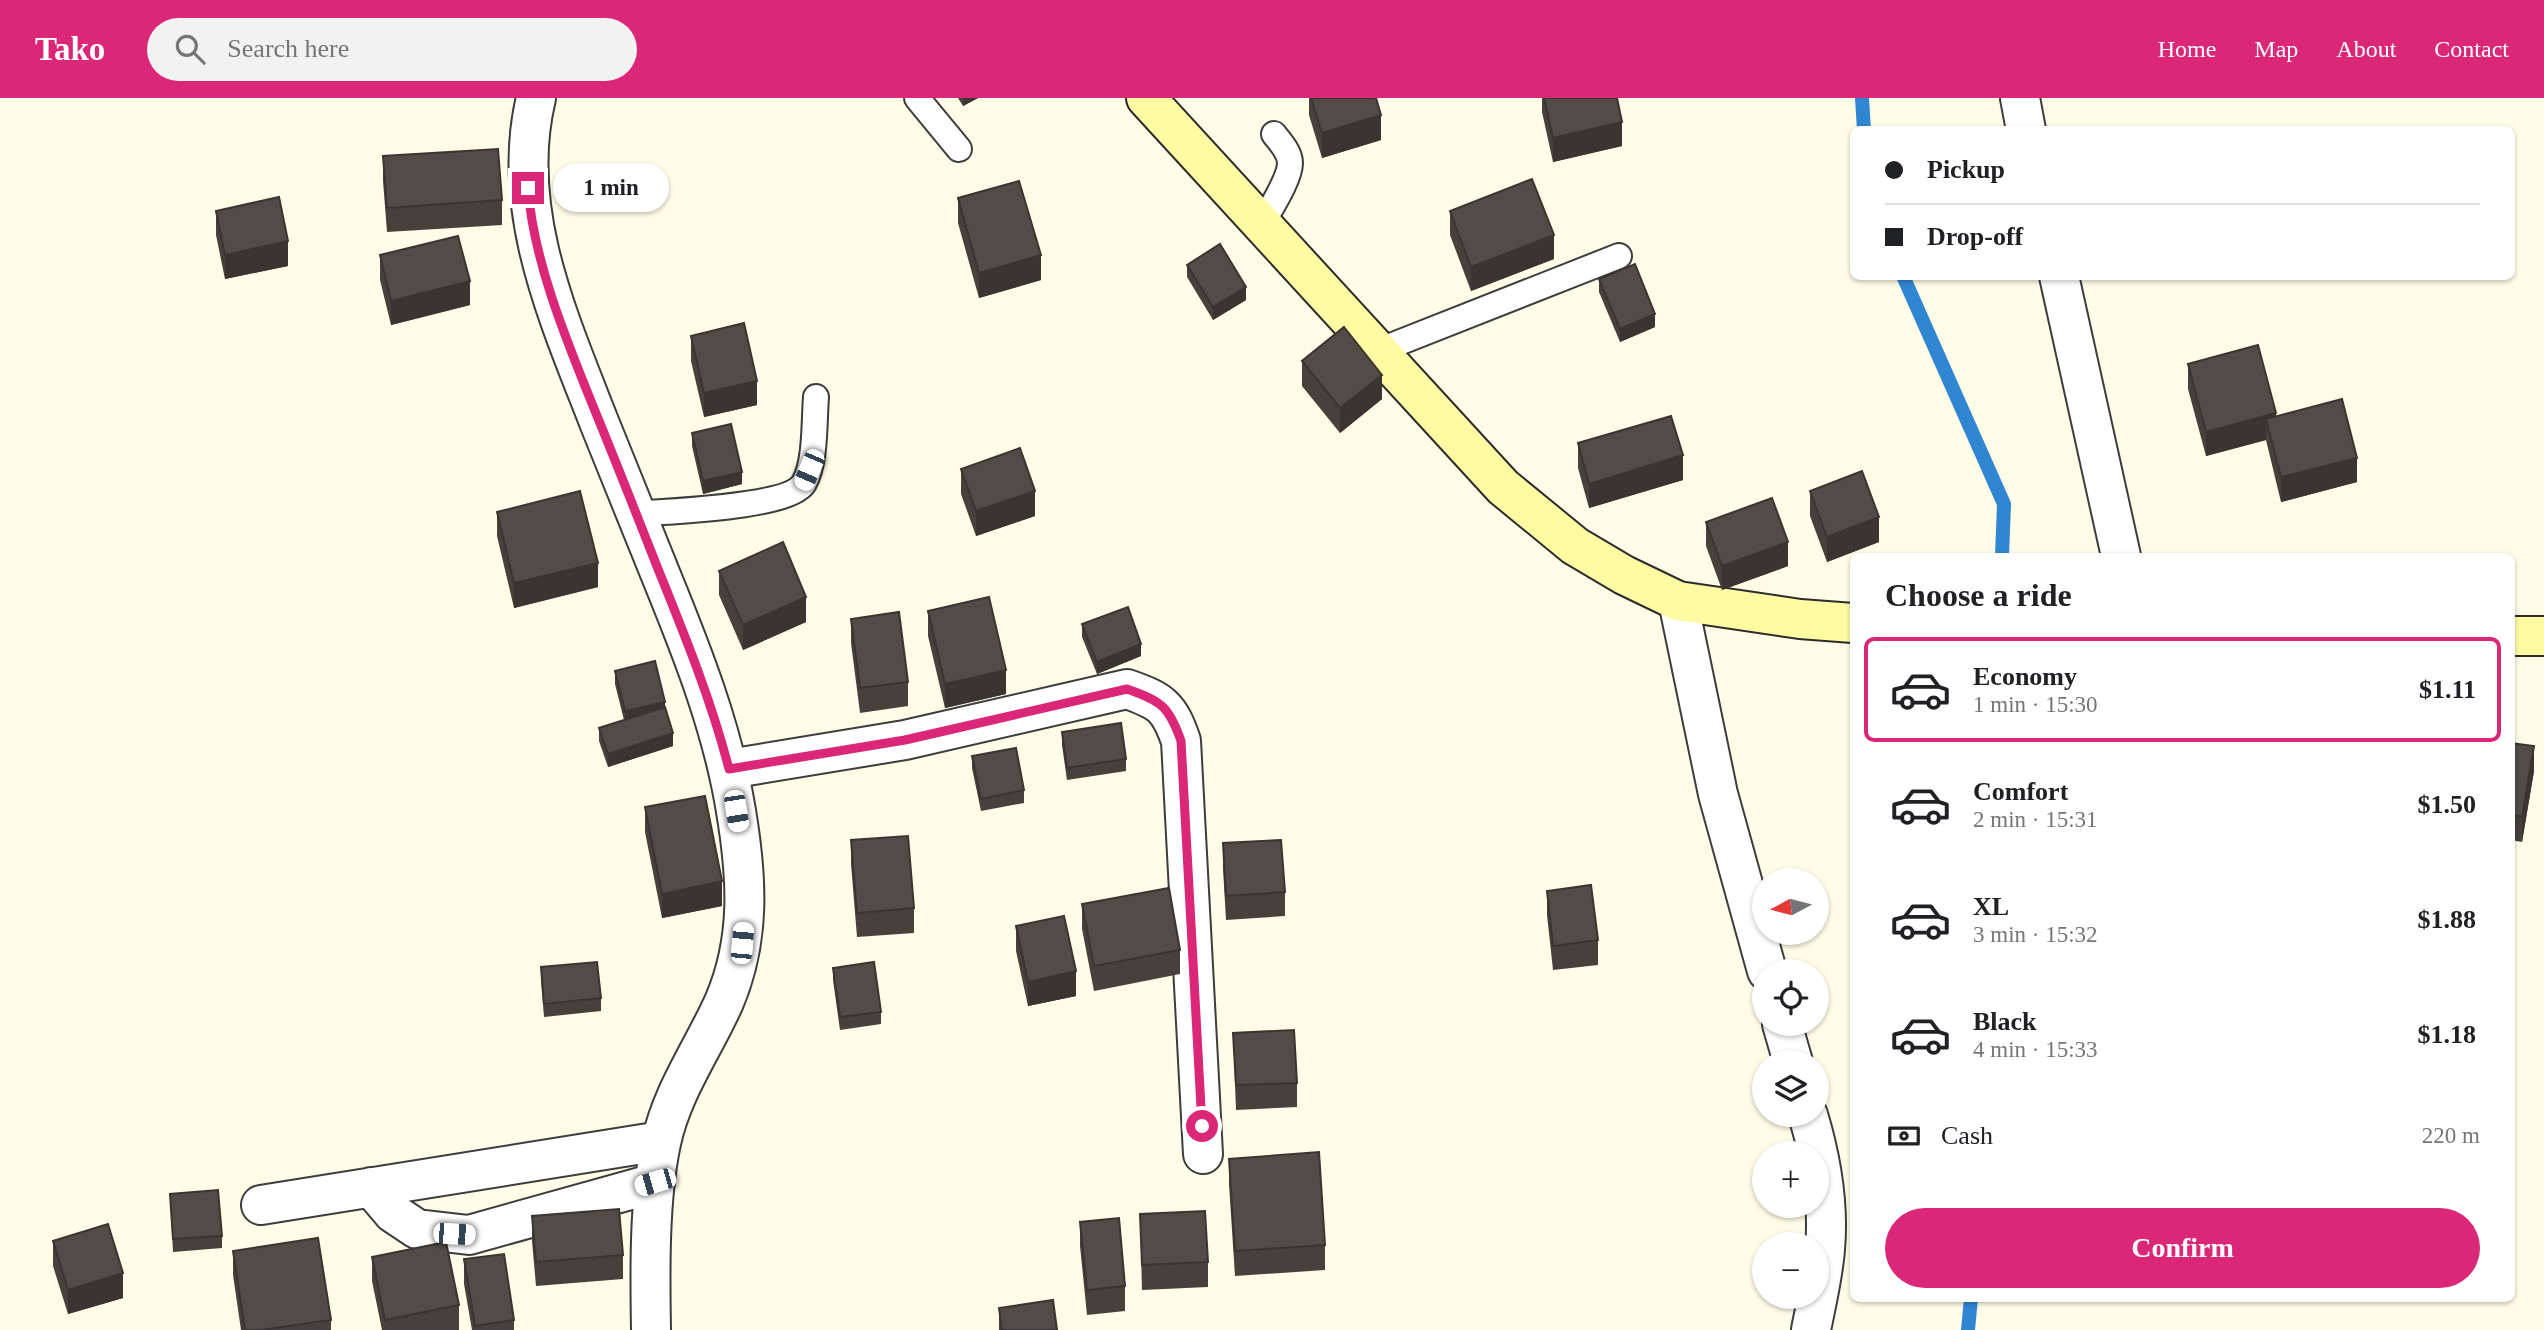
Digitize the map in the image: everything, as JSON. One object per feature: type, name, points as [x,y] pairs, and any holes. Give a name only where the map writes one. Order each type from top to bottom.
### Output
[{"type":"street","points":[[536,98],[526,165],[530,211],[544,269],[572,352],[687,640],[718,727],[729,769],[744,860],[746,902],[742,943],[735,974],[723,1004],[684,1077],[661,1141],[655,1182],[650,1330]]},
{"type":"street","points":[[1146,98],[1503,486],[1575,546],[1624,575],[1678,601],[1787,617],[1850,623]]},
{"type":"street","points":[[2020,98],[2025,126]]},
{"type":"street","points":[[2060,280],[2119,553]]},
{"type":"street","points":[[1678,601],[1718,794],[1764,959]]},
{"type":"street","points":[[2515,636],[2544,636]]},
{"type":"street","points":[[729,769],[905,740],[1127,689],[1154,699],[1173,718],[1181,741],[1203,1154]]},
{"type":"street","points":[[1811,1330],[1825,1251],[1826,1205],[1818,1149],[1812,1127]]},
{"type":"street","points":[[261,1205],[661,1141]]},
{"type":"street","points":[[371,1188],[393,1213],[417,1229],[469,1235],[655,1182]]},
{"type":"lane","points":[[917,98],[959,149]]},
{"type":"lane","points":[[1262,224],[1288,175],[1290,163],[1287,152],[1274,134]]},
{"type":"lane","points":[[1378,351],[1619,256]]},
{"type":"lane","points":[[636,513],[757,503],[789,494],[802,486],[809,470],[816,397]]},
{"type":"building","points":[[1311,98],[1376,98],[1381,115],[1322,133]]},
{"type":"building","points":[[1544,98],[1617,98],[1622,122],[1553,138]]},
{"type":"building","points":[[498,149],[502,200],[387,208],[383,156]]},
{"type":"building","points":[[1532,179],[1554,235],[1471,267],[1450,211]]},
{"type":"building","points":[[1019,181],[1041,255],[979,273],[958,198]]},
{"type":"building","points":[[279,197],[288,241],[225,255],[216,211]]},
{"type":"building","points":[[458,236],[470,281],[391,301],[380,255]]},
{"type":"building","points":[[1220,244],[1246,287],[1213,307],[1187,265]]},
{"type":"building","points":[[1635,264],[1655,314],[1620,329],[1599,279]]},
{"type":"building","points":[[744,323],[757,381],[704,393],[691,336]]},
{"type":"building","points":[[1344,327],[1382,375],[1340,408],[1302,361]]},
{"type":"building","points":[[2258,345],[2276,413],[2206,432],[2188,364]]},
{"type":"building","points":[[2342,399],[2357,458],[2281,477],[2266,419]]},
{"type":"building","points":[[1671,416],[1683,455],[1589,484],[1578,443]]},
{"type":"building","points":[[731,424],[742,472],[703,481],[692,433]]},
{"type":"building","points":[[1020,448],[1035,491],[976,511],[961,469]]},
{"type":"building","points":[[1862,471],[1879,517],[1827,537],[1810,491]]},
{"type":"building","points":[[580,491],[598,563],[514,583],[497,512]]},
{"type":"building","points":[[1772,498],[1788,542],[1722,566],[1706,522]]},
{"type":"building","points":[[783,542],[806,597],[743,625],[719,571]]},
{"type":"building","points":[[989,597],[1006,670],[945,684],[928,611]]},
{"type":"building","points":[[1128,607],[1141,644],[1097,662],[1082,624]]},
{"type":"building","points":[[899,612],[908,682],[860,688],[851,619]]},
{"type":"building","points":[[655,661],[665,702],[625,711],[615,671]]},
{"type":"building","points":[[665,707],[673,733],[608,754],[599,728]]},
{"type":"building","points":[[1121,723],[1126,759],[1067,768],[1062,732]]},
{"type":"building","points":[[2515,744],[2534,746],[2522,817],[2515,816]]},
{"type":"building","points":[[1016,748],[1024,790],[981,799],[972,756]]},
{"type":"building","points":[[705,796],[722,881],[662,894],[645,807]]},
{"type":"building","points":[[908,836],[914,908],[857,913],[851,840]]},
{"type":"building","points":[[1281,840],[1285,892],[1226,896],[1223,843]]},
{"type":"building","points":[[1591,885],[1598,940],[1553,946],[1547,891]]},
{"type":"building","points":[[1169,888],[1180,950],[1094,966],[1082,904]]},
{"type":"building","points":[[1064,916],[1076,971],[1028,982],[1016,926]]},
{"type":"building","points":[[597,962],[601,998],[544,1004],[541,967]]},
{"type":"building","points":[[874,962],[881,1012],[840,1017],[833,968]]},
{"type":"building","points":[[1294,1030],[1297,1083],[1236,1085],[1233,1033]]},
{"type":"building","points":[[1319,1152],[1325,1245],[1235,1251],[1229,1159]]},
{"type":"building","points":[[218,1190],[222,1236],[173,1239],[170,1194]]},
{"type":"building","points":[[619,1209],[623,1255],[536,1262],[532,1216]]},
{"type":"building","points":[[1205,1211],[1208,1262],[1142,1265],[1140,1214]]},
{"type":"building","points":[[1119,1218],[1125,1286],[1087,1290],[1080,1222]]},
{"type":"building","points":[[108,1224],[123,1273],[68,1290],[53,1241]]},
{"type":"building","points":[[318,1238],[331,1320],[245,1330],[233,1251]]},
{"type":"building","points":[[446,1242],[459,1305],[385,1320],[372,1257]]},
{"type":"building","points":[[504,1254],[514,1320],[475,1326],[464,1259]]},
{"type":"building","points":[[1053,1300],[1057,1330],[1002,1330],[999,1308]]},
{"type":"waterway","points":[[1862,98],[1864,126]]},
{"type":"waterway","points":[[1905,280],[2004,504],[2002,553]]},
{"type":"waterway","points":[[1968,1330],[1971,1302]]},
{"type":"route","points":[[528,188],[530,211],[544,269],[572,352],[687,640],[718,727],[729,769],[905,740],[1127,689],[1154,699],[1173,718],[1181,741],[1202,1126]]}]
